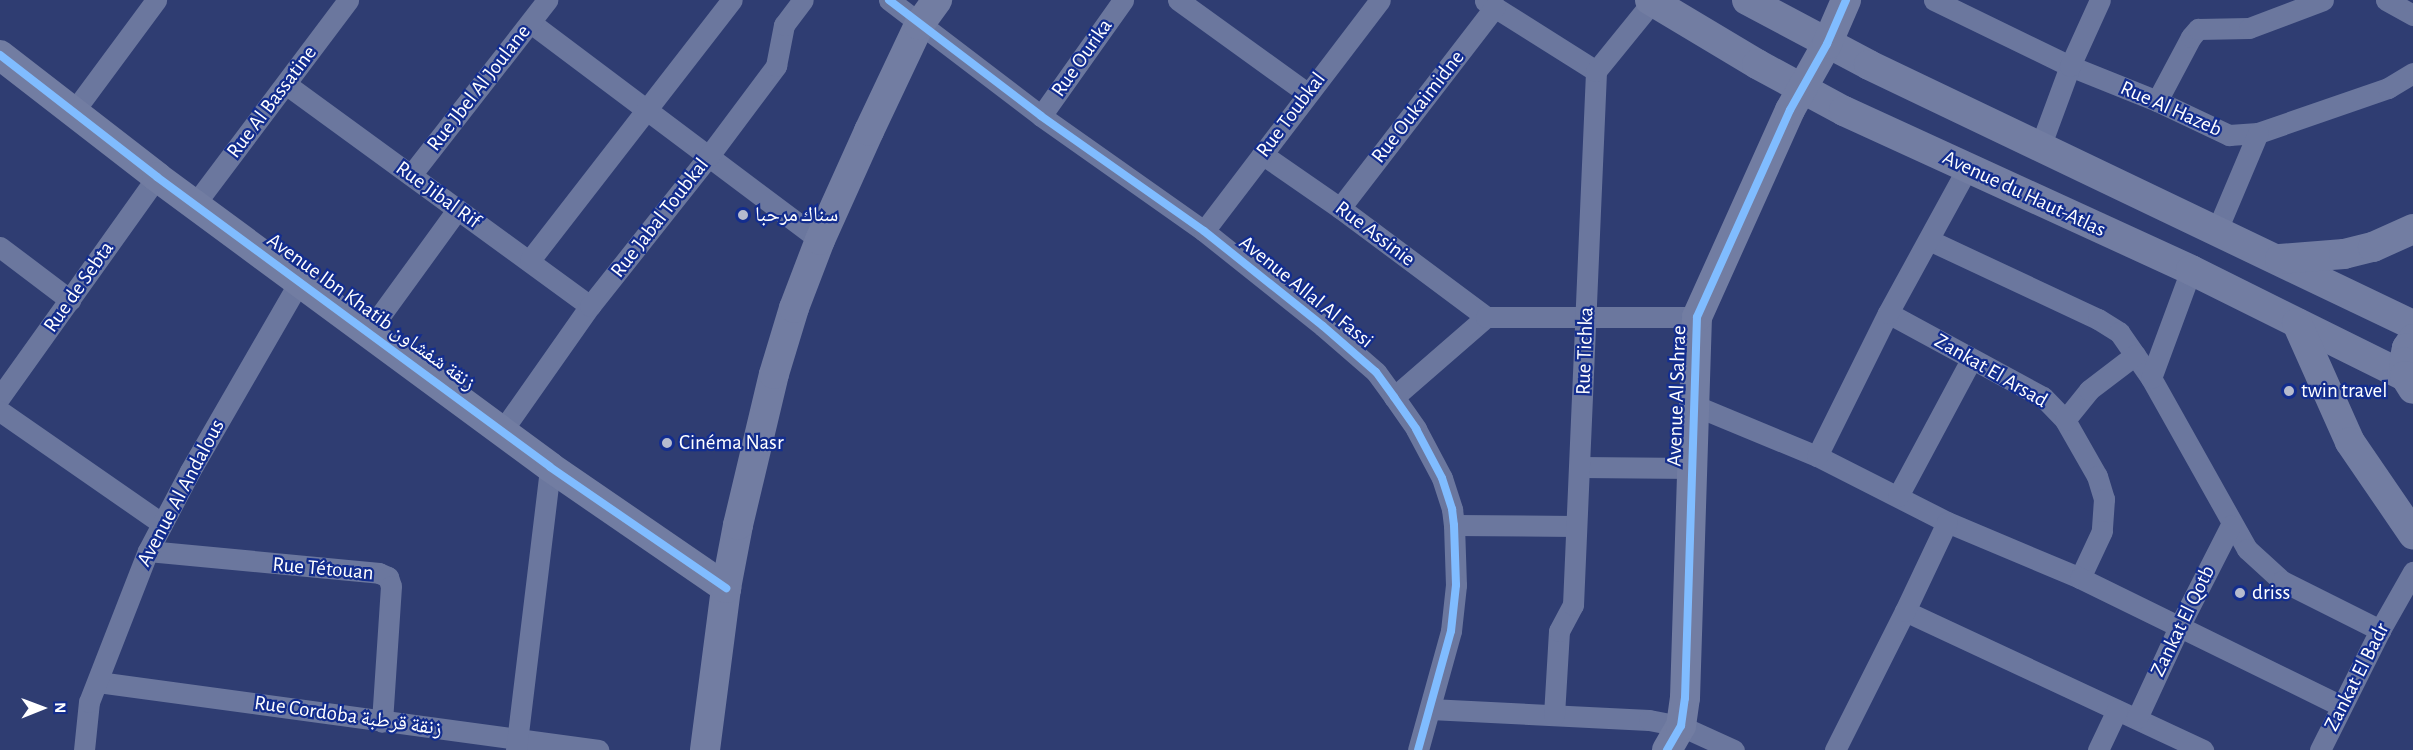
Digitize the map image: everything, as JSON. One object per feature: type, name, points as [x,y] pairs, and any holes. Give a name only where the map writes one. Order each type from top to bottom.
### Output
[{"type":"street","points":[[74,111],[156,0]]},
{"type":"street","name":"Rue Al Bassatine","points":[[195,204],[287,85],[348,0]]},
{"type":"street","name":"Rue Jbel Al Joulane","points":[[411,176],[547,0]]},
{"type":"street","points":[[530,260],[732,0]]},
{"type":"street","name":"Rue Jabal Toubkal","points":[[502,431],[590,306],[708,158],[776,66],[784,25],[803,0]]},
{"type":"street","name":"Avenue Allal Al Fassi","points":[[889,0],[1041,116],[1204,231],[1323,326],[1376,372],[1394,397],[1416,429],[1442,478],[1452,509],[1454,525],[1455,605],[1418,750]]},
{"type":"street","points":[[705,750],[726,588],[738,525],[774,374],[794,308],[820,240],[919,25],[937,0]]},
{"type":"street","name":"Rue Ourika","points":[[1041,116],[1123,0]]},
{"type":"street","points":[[1178,0],[1307,93]]},
{"type":"street","name":"Rue Toubkal","points":[[1204,231],[1380,0]]},
{"type":"street","points":[[1747,0],[1827,44],[2280,259],[2413,325]]},
{"type":"street","name":"Avenue Al Sahrae","points":[[1674,738],[1685,698],[1696,406],[1697,317],[1790,110],[1827,44],[1846,0]]},
{"type":"street","points":[[2040,147],[2070,66],[2100,0]]},
{"type":"street","points":[[2157,101],[2190,37],[2198,29],[2256,26],[2323,0]]},
{"type":"street","points":[[2386,0],[2413,15]]},
{"type":"street","points":[[1489,3],[1596,71],[1651,1]]},
{"type":"street","name":"Avenue du Haut-Atlas","points":[[1651,1],[1803,90],[1967,169],[2191,270],[2409,383]]},
{"type":"street","name":"Rue Oukaimidne","points":[[1340,208],[1489,3]]},
{"type":"street","name":"Rue Al Hazeb","points":[[1947,3],[2070,66],[2157,101],[2220,133],[2258,134],[2388,88],[2413,72]]},
{"type":"street","points":[[531,23],[820,240]]},
{"type":"street","name":"Avenue Ibn Khatib زنقة شفشاون","points":[[0,55],[157,177],[369,331],[550,467],[726,588]]},
{"type":"street","name":"Rue Tichka","points":[[1554,715],[1559,631],[1574,605],[1596,71]]},
{"type":"street","name":"Rue Jibal Rif","points":[[287,85],[457,210],[530,260],[590,306]]},
{"type":"street","points":[[2217,230],[2258,134]]},
{"type":"street","name":"Rue Assinie","points":[[1262,154],[1340,208],[1486,317]]},
{"type":"street","points":[[1817,456],[1888,313],[1967,169]]},
{"type":"street","name":"Rue de Sebta","points":[[0,397],[157,177]]},
{"type":"street","points":[[369,331],[457,210]]},
{"type":"street","points":[[2280,259],[2363,249],[2397,238],[2413,229]]},
{"type":"street","points":[[1929,240],[2098,319],[2119,332],[2151,378],[2231,525],[2247,549],[2282,581],[2380,630]]},
{"type":"street","points":[[0,247],[70,300]]},
{"type":"street","points":[[2151,378],[2191,270]]},
{"type":"street","name":"Avenue Al Andalous","points":[[84,750],[89,702],[148,551],[161,523],[299,282]]},
{"type":"street","name":"Zankat El Arsad","points":[[1888,313],[2043,397],[2065,420],[2078,438],[2097,476],[2104,499],[2102,531],[2080,578]]},
{"type":"street","points":[[1394,397],[1486,317],[1697,317]]},
{"type":"street","points":[[2297,323],[2350,442],[2413,534]]},
{"type":"street","points":[[2409,383],[2404,362],[2407,348],[2413,339]]},
{"type":"street","points":[[2065,420],[2089,390],[2135,355]]},
{"type":"street","points":[[1898,496],[1971,360]]},
{"type":"street","points":[[1696,406],[1817,456],[1947,522],[2080,578],[2341,706]]},
{"type":"street","points":[[0,411],[161,523]]},
{"type":"street","points":[[1580,466],[1693,468]]},
{"type":"street","points":[[517,744],[550,467]]},
{"type":"street","points":[[1835,750],[1947,522]]},
{"type":"street","points":[[1454,525],[1576,526]]},
{"type":"street","name":"Zankat El Qotb","points":[[2137,718],[2179,627],[2231,525]]},
{"type":"street","name":"Rue Tétouan","points":[[148,551],[379,573],[388,577],[391,586],[382,722]]},
{"type":"street","name":"Zankat El Badr","points":[[2320,750],[2380,630],[2413,572]]},
{"type":"street","points":[[1905,611],[2204,750]]},
{"type":"street","name":"Rue Cordoba زنقة قرطبة","points":[[98,682],[382,722],[517,744],[598,750]]},
{"type":"street","points":[[68,750],[89,702]]},
{"type":"street","points":[[1430,709],[1649,720],[1674,738],[1734,750]]},
{"type":"street","points":[[2098,750],[2117,710]]},
{"type":"cycle path","points":[[889,0],[1041,116],[1204,231],[1323,326],[1376,372],[1394,397],[1416,429],[1442,478],[1452,509],[1454,525],[1456,585],[1451,631],[1418,750]]},
{"type":"cycle path","points":[[1667,750],[1681,726],[1685,698],[1697,317],[1790,110],[1827,44],[1846,0]]},
{"type":"cycle path","points":[[0,55],[157,177],[550,467],[726,588]]},
{"type":"place","name":"سناك مرحبا","points":[[743,215]]},
{"type":"place","name":"twin travel","points":[[2289,391]]},
{"type":"place","name":"Cinéma Nasr","points":[[667,443]]},
{"type":"place","name":"driss","points":[[2240,593]]}]
